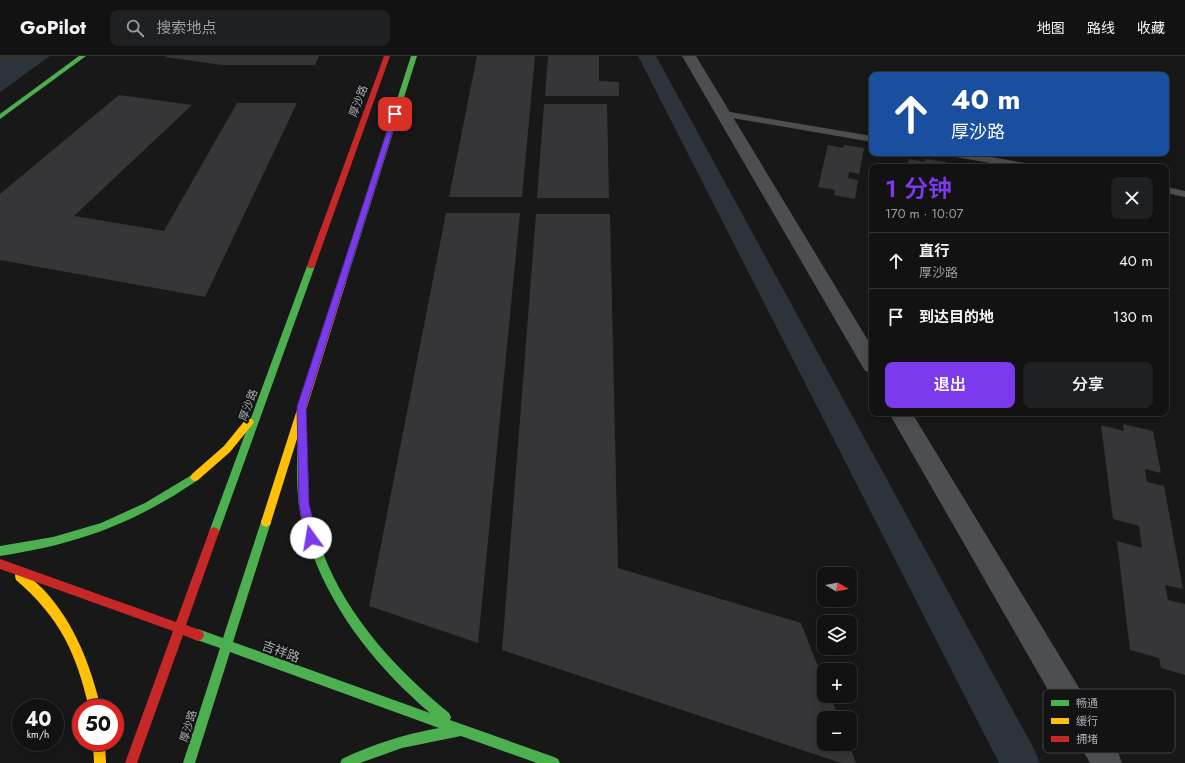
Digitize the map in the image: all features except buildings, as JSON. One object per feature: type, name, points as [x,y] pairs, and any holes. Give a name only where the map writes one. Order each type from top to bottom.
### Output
[{"type":"main road","points":[[0,117],[83,56]]},
{"type":"main road","name":"厚沙路","points":[[131,763],[387,56]]},
{"type":"main road","name":"厚沙路","points":[[189,763],[414,56]]},
{"type":"main road","points":[[0,551],[24,549],[50,544],[89,533],[122,520],[152,505],[180,488],[227,448],[246,427],[260,406]]},
{"type":"main road","points":[[302,407],[304,504],[311,538],[324,572],[342,606],[360,634],[392,671],[425,702],[462,730]]},
{"type":"main road","points":[[3,565],[30,582],[45,597],[67,626],[81,655],[91,686],[93,699]]},
{"type":"main road","name":"吉祥路","points":[[3,565],[554,763]]},
{"type":"main road","points":[[346,763],[386,746],[424,735],[462,730]]},
{"type":"main road","points":[[99,751],[100,763]]},
{"type":"street","points":[[690,56],[869,360]]},
{"type":"street","points":[[902,416],[1063,689]]},
{"type":"street","points":[[1101,753],[1107,763]]},
{"type":"lane","points":[[724,114],[869,139]]},
{"type":"lane","points":[[967,156],[1014,164]]},
{"type":"lane","points":[[1169,191],[1185,194]]},
{"type":"shaded area","points":[[0,56],[50,56],[0,92]]},
{"type":"waterway","points":[[647,56],[1020,763]]},
{"type":"traffic: fast","points":[[0,117],[83,56]]},
{"type":"traffic: fast","points":[[342,282],[414,56]]},
{"type":"traffic: fast","points":[[214,532],[311,266]]},
{"type":"traffic: fast","points":[[302,424],[302,479],[305,512],[321,562],[332,585],[358,628],[389,666],[425,701],[445,717]]},
{"type":"traffic: fast","points":[[0,551],[53,541],[102,527],[149,506],[195,477]]},
{"type":"traffic: fast","points":[[189,763],[266,522]]},
{"type":"traffic: fast","points":[[198,635],[554,763]]},
{"type":"traffic: fast","points":[[346,763],[387,746],[430,735],[460,730]]},
{"type":"traffic: slow","points":[[266,522],[342,282]]},
{"type":"traffic: slow","points":[[195,477],[227,449],[249,422]]},
{"type":"traffic: slow","points":[[20,576],[36,589],[49,604],[70,634],[85,669],[93,699]]},
{"type":"traffic: slow","points":[[99,751],[100,763]]},
{"type":"traffic: jam","points":[[311,266],[387,56]]},
{"type":"traffic: jam","points":[[131,763],[214,532]]},
{"type":"traffic: jam","points":[[0,564],[198,635]]},
{"type":"route","points":[[311,538],[304,504],[302,407],[395,114]]}]
